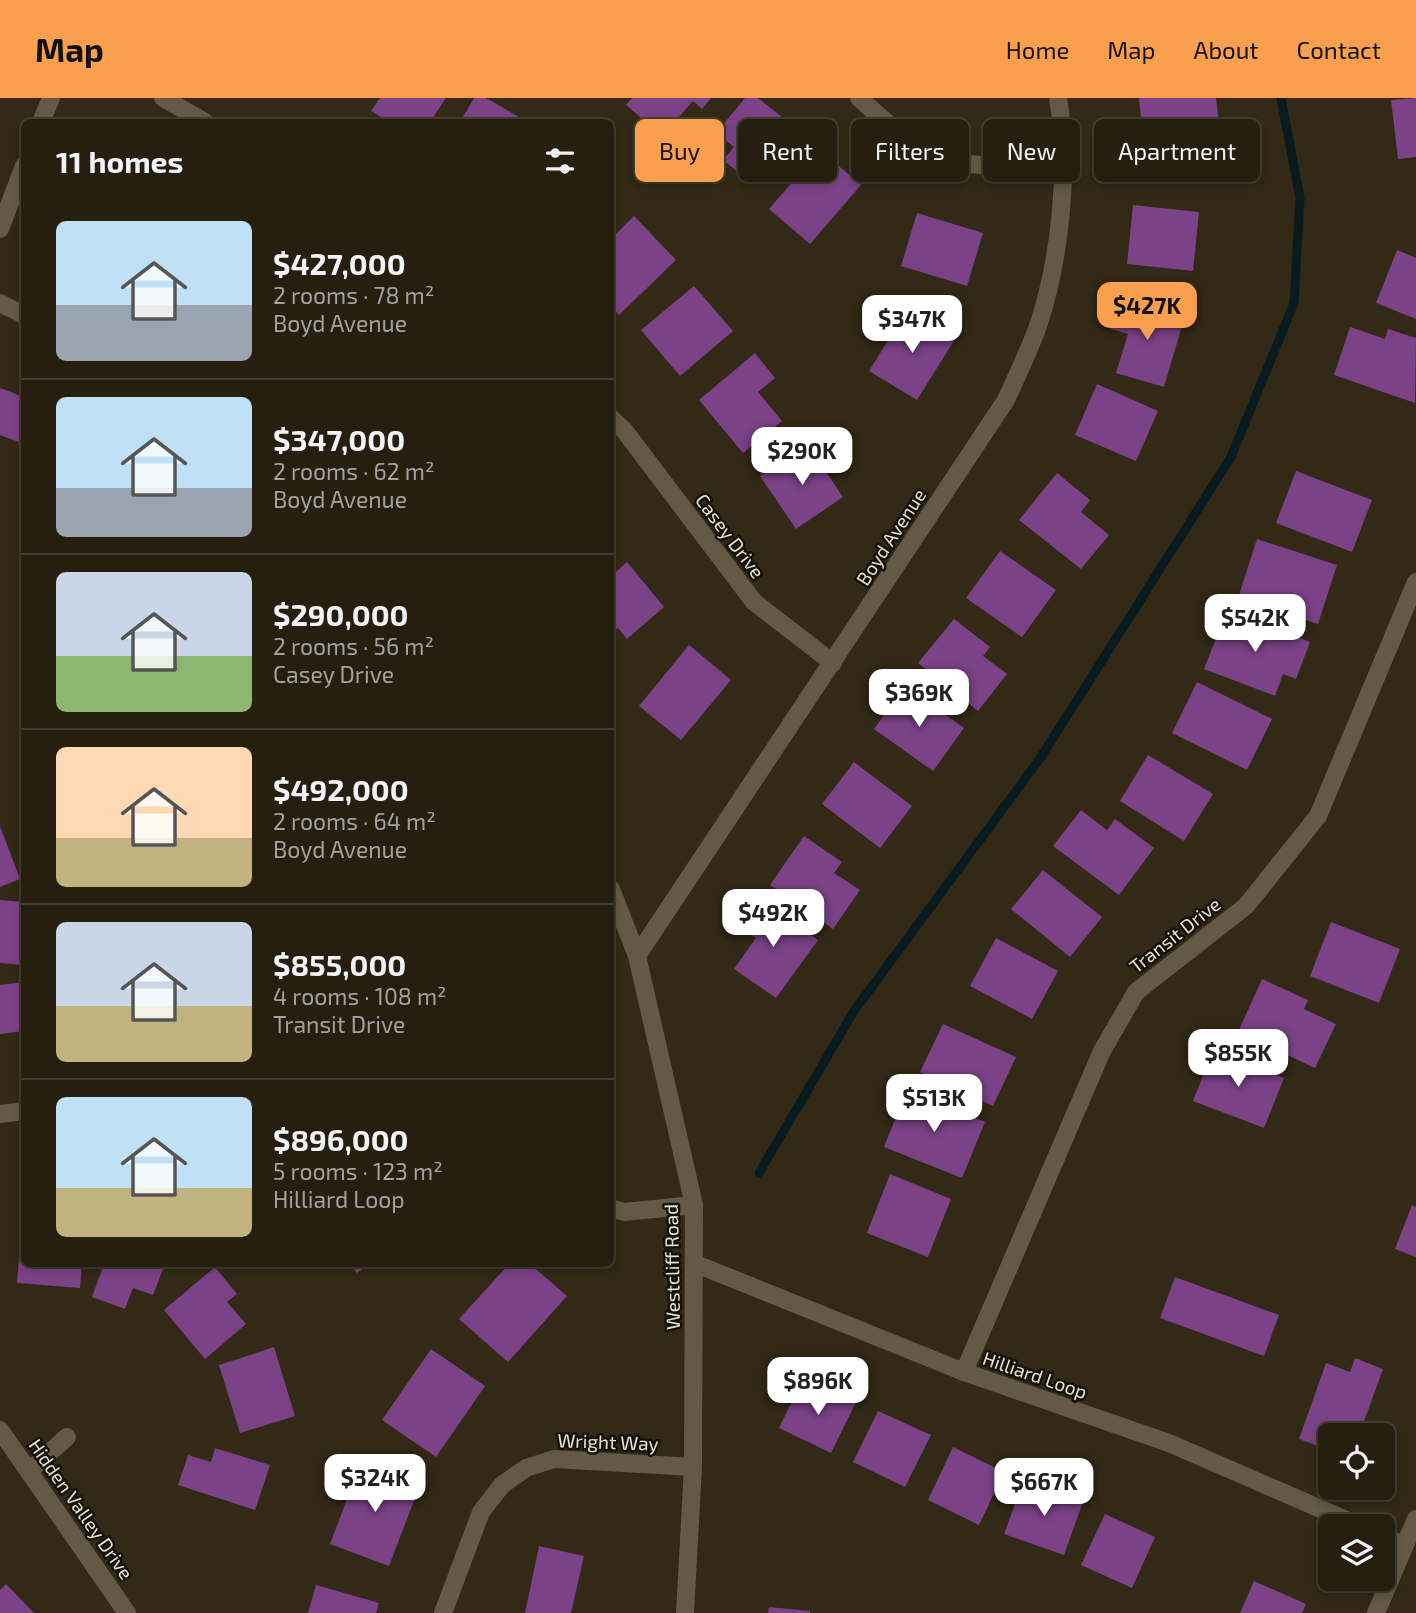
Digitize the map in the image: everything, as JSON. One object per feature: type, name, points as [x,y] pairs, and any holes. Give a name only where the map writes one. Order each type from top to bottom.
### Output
[{"type":"street","points":[[42,119],[51,98]]},
{"type":"street","points":[[163,98],[200,119]]},
{"type":"street","points":[[859,98],[904,137],[940,157],[983,164]]},
{"type":"street","name":"Boyd Avenue","points":[[1058,98],[1060,119]]},
{"type":"street","points":[[0,229],[21,174]]},
{"type":"street","name":"Boyd Avenue","points":[[637,956],[1006,400],[1038,326],[1055,259],[1061,182]]},
{"type":"street","points":[[0,303],[21,314]]},
{"type":"street","name":"Casey Drive","points":[[614,421],[624,430],[754,602],[833,663]]},
{"type":"street","name":"Transit Drive","points":[[964,1372],[1102,1051],[1136,992],[1246,906],[1318,816],[1416,582]]},
{"type":"street","name":"Westcliff Road","points":[[614,897],[637,956],[694,1206],[696,1264],[693,1466],[685,1613]]},
{"type":"street","points":[[0,1114],[21,1111]]},
{"type":"street","points":[[614,1209],[624,1212],[694,1206]]},
{"type":"street","name":"Hilliard Loop","points":[[696,1264],[964,1372],[1169,1443],[1332,1514]]},
{"type":"street","name":"Hidden Valley Drive","points":[[0,1430],[127,1613]]},
{"type":"street","points":[[29,1471],[67,1437]]},
{"type":"street","name":"Wright Way","points":[[443,1613],[481,1513],[502,1485],[526,1468],[554,1459],[693,1466]]},
{"type":"street","points":[[1376,1613],[1416,1519]]},
{"type":"street","points":[[1395,1541],[1404,1545]]},
{"type":"building","points":[[380,98],[446,98],[432,119],[384,119],[371,111]]},
{"type":"building","points":[[474,98],[486,98],[523,119],[462,119]]},
{"type":"building","points":[[632,98],[711,98],[702,109],[693,101],[677,119],[642,119],[626,105]]},
{"type":"building","points":[[745,98],[758,98],[785,119],[738,119],[738,172],[724,161],[734,147],[724,139],[724,123]]},
{"type":"building","points":[[1139,98],[1216,98],[1219,119],[1141,119]]},
{"type":"building","points":[[1416,98],[1416,157],[1398,159],[1391,100]]},
{"type":"building","points":[[837,165],[851,176],[851,182],[861,185],[810,244],[769,209],[792,182],[837,182]]},
{"type":"building","points":[[1133,205],[1199,212],[1193,271],[1127,264]]},
{"type":"building","points":[[917,213],[983,233],[967,286],[901,266]]},
{"type":"building","points":[[634,216],[676,260],[619,315],[614,309],[614,236]]},
{"type":"building","points":[[1397,250],[1416,258],[1416,319],[1376,303]]},
{"type":"building","points":[[694,286],[733,331],[680,376],[641,330]]},
{"type":"building","points":[[1120,300],[1184,319],[1164,387],[1116,373],[1128,334],[1111,329]]},
{"type":"building","points":[[907,310],[955,339],[917,400],[869,371]]},
{"type":"building","points":[[1350,327],[1385,339],[1388,329],[1416,338],[1415,403],[1334,375]]},
{"type":"building","points":[[755,353],[775,378],[758,392],[782,421],[743,453],[699,400]]},
{"type":"building","points":[[1097,384],[1158,411],[1136,461],[1075,435]]},
{"type":"building","points":[[0,388],[21,396],[21,436],[19,442],[0,435]]},
{"type":"building","points":[[808,445],[843,497],[796,529],[760,476]]},
{"type":"building","points":[[1296,471],[1372,500],[1352,552],[1276,523]]},
{"type":"building","points":[[1057,473],[1090,500],[1081,512],[1109,535],[1081,569],[1019,520]]},
{"type":"building","points":[[1257,539],[1337,565],[1318,624],[1238,598]]},
{"type":"building","points":[[1000,551],[1056,590],[1022,637],[966,598]]},
{"type":"building","points":[[627,562],[664,607],[627,639],[618,628],[614,631],[614,573]]},
{"type":"building","points":[[1227,610],[1310,642],[1296,679],[1283,674],[1275,696],[1204,669]]},
{"type":"building","points":[[954,619],[990,647],[983,656],[1007,674],[978,711],[918,663]]},
{"type":"building","points":[[689,645],[731,680],[681,740],[639,706]]},
{"type":"building","points":[[1197,682],[1272,719],[1247,770],[1172,733]]},
{"type":"building","points":[[905,686],[964,728],[933,771],[874,729]]},
{"type":"building","points":[[1148,755],[1213,794],[1184,841],[1120,801]]},
{"type":"building","points":[[854,762],[912,806],[880,848],[822,804]]},
{"type":"building","points":[[1081,810],[1107,830],[1115,819],[1154,848],[1119,895],[1053,846]]},
{"type":"building","points":[[0,826],[20,879],[0,887]]},
{"type":"building","points":[[804,836],[842,862],[834,873],[860,890],[833,929],[770,885]]},
{"type":"building","points":[[1043,870],[1102,917],[1070,957],[1011,909]]},
{"type":"building","points":[[0,900],[21,902],[21,965],[0,963]]},
{"type":"building","points":[[761,900],[818,940],[776,998],[734,969],[756,938],[741,928]]},
{"type":"building","points":[[1331,922],[1400,949],[1379,1003],[1310,976]]},
{"type":"building","points":[[996,938],[1058,971],[1032,1019],[970,986]]},
{"type":"building","points":[[1262,979],[1308,1000],[1304,1009],[1336,1024],[1315,1068],[1238,1032]]},
{"type":"building","points":[[21,982],[21,1031],[0,1034],[0,985]]},
{"type":"building","points":[[943,1024],[1016,1057],[993,1106],[920,1072]]},
{"type":"building","points":[[1213,1050],[1284,1078],[1264,1128],[1193,1101]]},
{"type":"building","points":[[907,1090],[985,1122],[962,1178],[884,1147]]},
{"type":"building","points":[[890,1174],[951,1199],[928,1257],[867,1233]]},
{"type":"building","points":[[1412,1205],[1416,1207],[1416,1257],[1395,1249]]},
{"type":"building","points":[[21,1235],[21,1267],[82,1267],[80,1288],[17,1283]]},
{"type":"building","points":[[103,1267],[164,1267],[153,1295],[133,1288],[125,1309],[92,1297]]},
{"type":"building","points":[[215,1267],[237,1294],[227,1302],[246,1324],[205,1359],[164,1310]]},
{"type":"building","points":[[352,1267],[365,1267],[357,1273]]},
{"type":"building","points":[[506,1267],[533,1267],[567,1296],[508,1362],[459,1319]]},
{"type":"building","points":[[1175,1277],[1279,1315],[1264,1356],[1160,1318]]},
{"type":"building","points":[[274,1347],[295,1416],[240,1433],[219,1365]]},
{"type":"building","points":[[431,1349],[485,1386],[436,1457],[382,1420]]},
{"type":"building","points":[[1355,1358],[1383,1369],[1363,1423],[1318,1423],[1318,1446],[1299,1439],[1326,1363],[1350,1372]]},
{"type":"building","points":[[822,1385],[856,1402],[831,1453],[779,1428],[799,1387],[817,1395]]},
{"type":"building","points":[[878,1411],[931,1435],[905,1487],[853,1462]]},
{"type":"building","points":[[953,1447],[1004,1472],[979,1525],[928,1500]]},
{"type":"building","points":[[215,1448],[270,1465],[255,1510],[178,1485],[188,1455],[211,1462]]},
{"type":"building","points":[[361,1462],[420,1485],[389,1566],[330,1544]]},
{"type":"building","points":[[1024,1480],[1083,1502],[1064,1555],[1004,1534]]},
{"type":"building","points":[[1105,1514],[1155,1537],[1132,1588],[1081,1565]]},
{"type":"building","points":[[539,1546],[584,1556],[571,1613],[525,1613]]},
{"type":"building","points":[[1254,1581],[1306,1604],[1302,1613],[1240,1613]]},
{"type":"building","points":[[6,1584],[34,1613],[0,1613],[0,1590]]},
{"type":"building","points":[[316,1585],[379,1603],[376,1613],[308,1613]]},
{"type":"building","points":[[769,1607],[810,1611],[810,1613],[768,1613]]},
{"type":"waterway","points":[[759,1173],[854,1011],[1041,757],[1231,457],[1294,303],[1300,198],[1281,98]]}]
